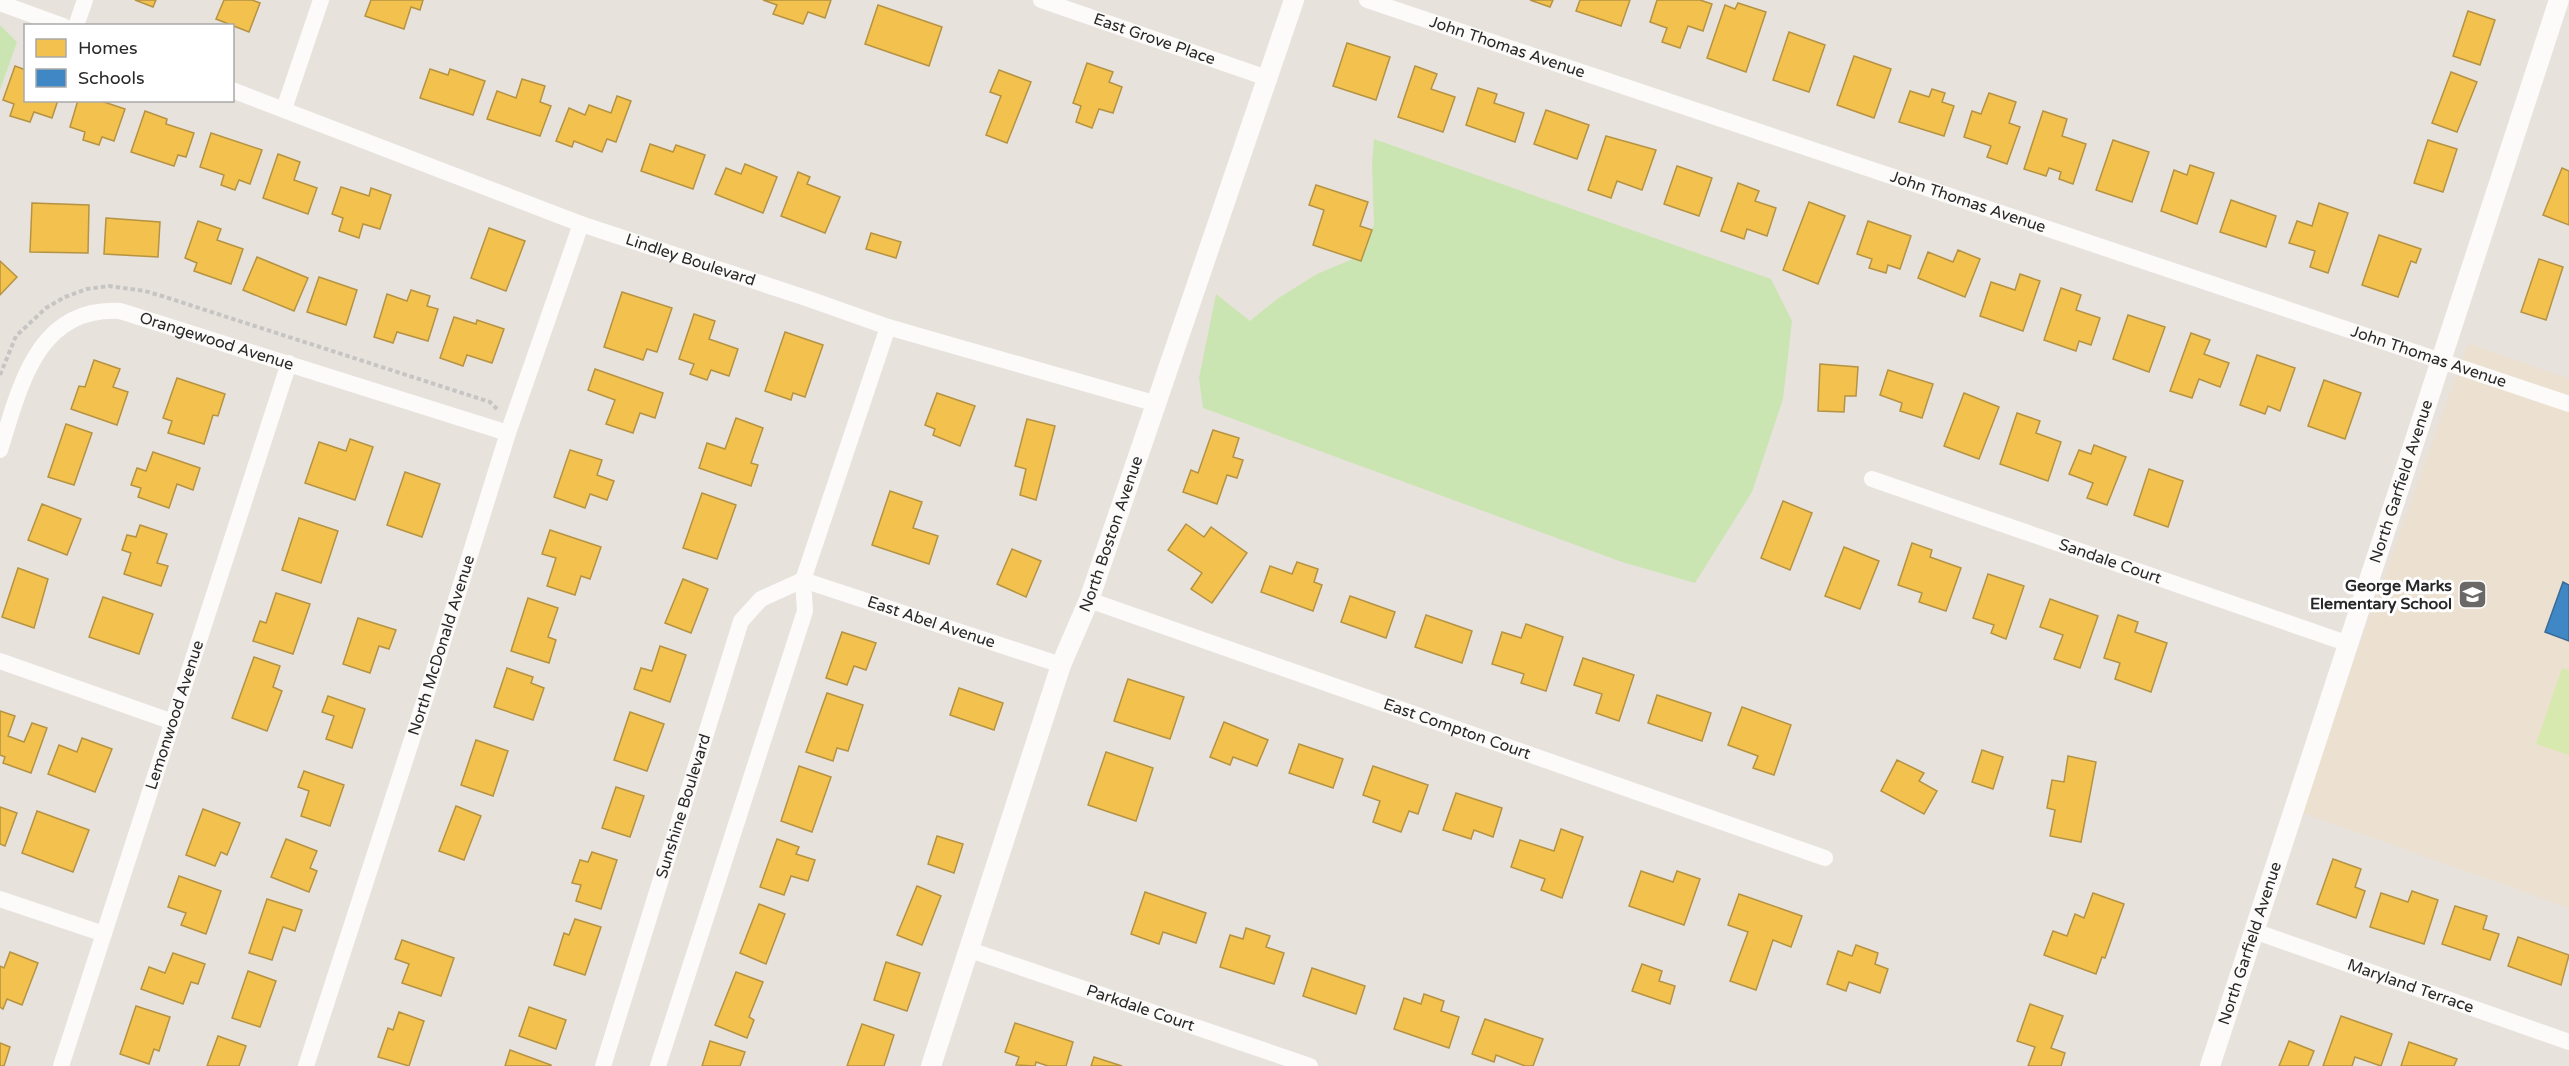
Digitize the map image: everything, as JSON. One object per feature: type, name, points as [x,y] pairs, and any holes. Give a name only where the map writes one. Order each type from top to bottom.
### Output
[{"type":"street","points":[[77,24],[85,0]]},
{"type":"street","points":[[284,109],[321,0]]},
{"type":"street","name":"East Grove Place","points":[[1041,0],[1267,78]]},
{"type":"street","name":"North Boston Avenue","points":[[931,1066],[1060,665],[1089,600],[1293,0]]},
{"type":"street","name":"John Thomas Avenue","points":[[1367,0],[2569,404]]},
{"type":"street","name":"North Garfield Avenue","points":[[2210,1066],[2559,0]]},
{"type":"street","points":[[0,3],[58,24]]},
{"type":"street","name":"Lindley Boulevard","points":[[234,91],[581,224],[888,327],[1157,404]]},
{"type":"street","name":"North McDonald Avenue","points":[[306,1066],[426,696],[508,433],[581,224]]},
{"type":"street","name":"Orangewood Avenue","points":[[0,450],[21,385],[32,360],[47,339],[65,322],[100,310],[120,311],[508,433]]},
{"type":"street","points":[[658,1066],[805,611],[803,580],[888,327]]},
{"type":"street","name":"Lemonwood Avenue","points":[[61,1066],[289,363]]},
{"type":"street","name":"Sandale Court","points":[[1872,479],[2349,644]]},
{"type":"street","name":"East Abel Avenue","points":[[803,580],[1060,665]]},
{"type":"street","name":"Sunshine Boulevard","points":[[603,1066],[741,621],[761,599],[803,580]]},
{"type":"street","name":"East Compton Court","points":[[1089,600],[1825,858]]},
{"type":"street","points":[[0,661],[173,722]]},
{"type":"street","points":[[0,899],[104,934]]},
{"type":"street","name":"Maryland Terrace","points":[[2254,931],[2569,1042]]},
{"type":"street","name":"Parkdale Court","points":[[970,950],[1310,1066]]},
{"type":"shaded area","name":"George Marks Elementary School","points":[[2468,343],[2569,379],[2569,908],[2300,812]]},
{"type":"green space","points":[[0,25],[17,42],[0,90]]},
{"type":"green space","points":[[1374,139],[1771,279],[1792,321],[1783,399],[1752,492],[1695,583],[1622,562],[1203,408],[1199,378],[1216,294],[1250,321],[1277,299],[1317,274],[1355,258],[1374,225],[1372,163]]},
{"type":"green space","points":[[2562,668],[2569,670],[2569,755],[2536,744]]},
{"type":"building: Homes","points":[[135,0],[156,0],[153,7]]},
{"type":"building: Homes","points":[[224,0],[252,0],[260,3],[249,32],[234,26],[234,24],[216,19]]},
{"type":"building: Homes","points":[[371,0],[423,0],[420,10],[411,7],[404,29],[365,16]]},
{"type":"building: Homes","points":[[763,0],[831,0],[825,18],[808,12],[803,24],[773,14],[777,5]]},
{"type":"building: Homes","points":[[1530,0],[1553,0],[1550,7]]},
{"type":"building: Homes","points":[[1580,0],[1630,0],[1621,26],[1576,11]]},
{"type":"building: Homes","points":[[1657,0],[1700,0],[1712,4],[1703,31],[1688,26],[1680,48],[1662,42],[1667,28],[1650,22]]},
{"type":"building: Homes","points":[[1738,3],[1766,12],[1746,72],[1707,58],[1725,5],[1735,9]]},
{"type":"building: Homes","points":[[878,5],[942,27],[929,66],[865,44]]},
{"type":"building: Homes","points":[[2468,11],[2495,20],[2480,65],[2453,56]]},
{"type":"building: Homes","points":[[1789,32],[1825,45],[1809,92],[1773,80]]},
{"type":"building: Homes","points":[[1347,43],[1390,57],[1376,100],[1333,86]]},
{"type":"building: Homes","points":[[1854,56],[1891,69],[1874,118],[1837,105]]},
{"type":"building: Homes","points":[[1087,63],[1113,72],[1109,82],[1122,87],[1113,113],[1099,109],[1092,128],[1076,122],[1081,106],[1073,103]]},
{"type":"building: Homes","points":[[15,66],[24,69],[24,102],[57,102],[52,118],[34,112],[30,122],[10,116],[14,104],[3,100]]},
{"type":"building: Homes","points":[[1415,66],[1437,74],[1431,89],[1455,97],[1443,132],[1398,117]]},
{"type":"building: Homes","points":[[430,69],[448,75],[450,69],[485,81],[473,115],[420,98]]},
{"type":"building: Homes","points":[[999,70],[1031,82],[1007,143],[986,135],[1001,96],[990,92]]},
{"type":"building: Homes","points":[[2451,72],[2477,82],[2457,132],[2432,123]]},
{"type":"building: Homes","points":[[522,79],[545,86],[540,102],[551,106],[540,136],[487,119],[497,91],[516,98]]},
{"type":"building: Homes","points":[[1478,88],[1497,94],[1494,103],[1524,113],[1515,142],[1466,125]]},
{"type":"building: Homes","points":[[1932,89],[1945,93],[1942,102],[1954,106],[1944,136],[1899,122],[1910,91],[1929,97]]},
{"type":"building: Homes","points":[[1989,93],[2016,102],[2009,123],[2020,127],[2007,164],[1987,157],[1991,146],[1964,137],[1972,111],[1981,114]]},
{"type":"building: Homes","points":[[617,96],[631,101],[616,142],[607,139],[602,152],[574,141],[572,147],[556,141],[569,108],[585,115],[589,105],[611,113]]},
{"type":"building: Homes","points":[[77,102],[104,102],[125,109],[114,141],[102,137],[99,145],[83,140],[85,132],[70,127]]},
{"type":"building: Homes","points":[[1546,110],[1589,125],[1577,159],[1534,144]]},
{"type":"building: Homes","points":[[145,111],[167,119],[166,124],[194,133],[186,157],[178,155],[174,166],[131,152]]},
{"type":"building: Homes","points":[[2043,111],[2067,119],[2062,136],[2086,144],[2073,184],[2059,179],[2061,172],[2049,168],[2046,176],[2024,169]]},
{"type":"building: Homes","points":[[211,133],[262,150],[250,184],[239,180],[235,190],[221,185],[224,175],[200,167]]},
{"type":"building: Homes","points":[[1606,136],[1656,150],[1642,190],[1617,181],[1611,198],[1588,190]]},
{"type":"building: Homes","points":[[2113,140],[2149,152],[2132,202],[2096,190]]},
{"type":"building: Homes","points":[[2428,140],[2457,149],[2443,192],[2414,183]]},
{"type":"building: Homes","points":[[650,144],[673,152],[676,145],[705,155],[693,189],[641,171]]},
{"type":"building: Homes","points":[[278,154],[300,162],[294,180],[317,188],[308,214],[263,198]]},
{"type":"building: Homes","points":[[745,164],[777,177],[763,213],[715,194],[726,168],[741,174]]},
{"type":"building: Homes","points":[[2190,165],[2214,173],[2197,224],[2161,211],[2174,170],[2187,175]]},
{"type":"building: Homes","points":[[1677,166],[1712,178],[1699,216],[1664,204]]},
{"type":"building: Homes","points":[[2562,168],[2569,171],[2569,225],[2543,215]]},
{"type":"building: Homes","points":[[798,172],[810,177],[807,184],[840,197],[825,233],[781,216]]},
{"type":"building: Homes","points":[[1738,183],[1759,191],[1755,201],[1776,208],[1767,236],[1747,229],[1744,239],[1721,231]]},
{"type":"building: Homes","points":[[1316,185],[1368,202],[1360,226],[1372,230],[1361,261],[1313,245],[1324,210],[1309,205]]},
{"type":"building: Homes","points":[[341,187],[369,196],[371,188],[391,195],[380,229],[363,224],[359,238],[339,231],[343,218],[332,214]]},
{"type":"building: Homes","points":[[2231,200],[2276,216],[2266,247],[2220,232]]},
{"type":"building: Homes","points":[[1809,202],[1845,216],[1818,284],[1783,270]]},
{"type":"building: Homes","points":[[32,203],[89,205],[88,253],[30,252]]},
{"type":"building: Homes","points":[[2319,203],[2348,213],[2328,273],[2310,267],[2315,251],[2289,243],[2297,221],[2312,226]]},
{"type":"building: Homes","points":[[106,218],[160,222],[158,257],[104,254]]},
{"type":"building: Homes","points":[[198,221],[221,229],[217,240],[243,249],[231,284],[194,271],[197,263],[185,258]]},
{"type":"building: Homes","points":[[1868,221],[1911,236],[1900,269],[1888,265],[1886,273],[1869,268],[1872,259],[1857,254]]},
{"type":"building: Homes","points":[[489,228],[525,241],[506,291],[471,278]]},
{"type":"building: Homes","points":[[871,233],[901,242],[896,258],[866,249]]},
{"type":"building: Homes","points":[[2379,235],[2421,249],[2416,263],[2411,261],[2398,297],[2362,285]]},
{"type":"building: Homes","points":[[1958,250],[1980,259],[1965,297],[1918,278],[1928,252],[1953,262]]},
{"type":"building: Homes","points":[[257,257],[308,278],[294,311],[243,290]]},
{"type":"building: Homes","points":[[2539,259],[2563,267],[2546,320],[2521,312]]},
{"type":"building: Homes","points":[[0,261],[17,277],[0,295]]},
{"type":"building: Homes","points":[[2020,274],[2040,281],[2023,331],[1980,316],[1991,282],[2015,290]]},
{"type":"building: Homes","points":[[319,277],[357,290],[346,325],[307,312]]},
{"type":"building: Homes","points":[[2061,288],[2081,295],[2076,310],[2100,318],[2091,345],[2079,341],[2076,351],[2044,340]]},
{"type":"building: Homes","points":[[411,290],[430,296],[427,306],[438,309],[428,341],[397,332],[393,343],[374,337],[387,294],[407,301]]},
{"type":"building: Homes","points":[[622,292],[672,308],[657,352],[647,349],[643,360],[604,347]]},
{"type":"building: Homes","points":[[694,314],[715,321],[709,339],[738,349],[729,376],[711,370],[707,380],[690,374],[694,364],[679,359]]},
{"type":"building: Homes","points":[[2128,315],[2165,327],[2149,372],[2113,359]]},
{"type":"building: Homes","points":[[454,317],[476,324],[477,320],[504,329],[492,363],[467,355],[463,366],[440,358]]},
{"type":"building: Homes","points":[[785,332],[823,345],[805,397],[793,393],[791,400],[765,391]]},
{"type":"building: Homes","points":[[2191,333],[2210,340],[2204,354],[2229,363],[2220,387],[2199,379],[2192,398],[2170,391]]},
{"type":"building: Homes","points":[[2257,355],[2295,368],[2280,411],[2268,406],[2265,414],[2240,405]]},
{"type":"building: Homes","points":[[94,360],[120,369],[113,387],[128,392],[117,425],[71,409],[79,386],[85,387]]},
{"type":"building: Homes","points":[[1820,364],[1858,367],[1856,396],[1845,396],[1844,412],[1818,411]]},
{"type":"building: Homes","points":[[595,369],[663,393],[655,418],[640,413],[633,433],[606,424],[615,400],[588,390]]},
{"type":"building: Homes","points":[[1888,370],[1933,384],[1922,418],[1900,411],[1902,403],[1880,395]]},
{"type":"building: Homes","points":[[177,378],[225,394],[218,416],[213,415],[204,444],[168,433],[172,421],[163,418]]},
{"type":"building: Homes","points":[[2324,380],[2361,393],[2345,439],[2308,426]]},
{"type":"building: Homes","points":[[937,393],[975,406],[960,446],[933,435],[935,429],[925,425]]},
{"type":"building: Homes","points":[[1964,393],[1999,407],[1979,459],[1944,446]]},
{"type":"building: Homes","points":[[2017,413],[2040,421],[2036,433],[2061,442],[2048,481],[2000,464]]},
{"type":"building: Homes","points":[[736,418],[763,428],[751,463],[758,465],[751,486],[699,468],[707,443],[725,449]]},
{"type":"building: Homes","points":[[1027,419],[1055,426],[1036,500],[1020,495],[1026,469],[1015,466]]},
{"type":"building: Homes","points":[[66,424],[92,433],[74,485],[48,477]]},
{"type":"building: Homes","points":[[1213,430],[1239,438],[1233,457],[1243,460],[1237,478],[1227,475],[1217,504],[1183,492],[1191,470],[1198,473]]},
{"type":"building: Homes","points":[[350,439],[373,447],[355,500],[305,483],[319,442],[346,451]]},
{"type":"building: Homes","points":[[2094,445],[2126,457],[2107,505],[2087,498],[2093,483],[2069,474],[2079,450],[2091,454]]},
{"type":"building: Homes","points":[[570,450],[602,460],[597,475],[614,481],[607,500],[590,494],[585,508],[554,497]]},
{"type":"building: Homes","points":[[153,452],[200,468],[193,490],[177,484],[169,508],[138,497],[141,488],[131,485],[137,468],[146,471]]},
{"type":"building: Homes","points":[[2149,469],[2183,481],[2168,527],[2134,515]]},
{"type":"building: Homes","points":[[405,472],[440,484],[422,537],[387,525]]},
{"type":"building: Homes","points":[[890,491],[922,502],[913,528],[938,536],[929,564],[872,545]]},
{"type":"building: Homes","points":[[702,493],[736,505],[717,559],[683,548]]},
{"type":"building: Homes","points":[[1783,501],[1812,513],[1790,570],[1761,558]]},
{"type":"building: Homes","points":[[42,504],[81,519],[67,555],[28,540]]},
{"type":"building: Homes","points":[[299,518],[338,531],[321,583],[282,570]]},
{"type":"building: Homes","points":[[1186,524],[1204,537],[1211,527],[1247,553],[1212,603],[1191,589],[1202,573],[1168,550]]},
{"type":"building: Homes","points":[[140,525],[167,534],[157,563],[168,566],[161,586],[124,574],[131,553],[122,550],[127,535],[136,537]]},
{"type":"building: Homes","points":[[550,530],[601,547],[590,579],[581,576],[575,595],[547,586],[556,558],[542,554]]},
{"type":"building: Homes","points":[[1912,543],[1932,550],[1930,557],[1961,568],[1946,611],[1919,602],[1922,593],[1898,585]]},
{"type":"building: Homes","points":[[1844,547],[1879,561],[1860,609],[1825,596]]},
{"type":"building: Homes","points":[[1012,549],[1041,561],[1026,597],[997,584]]},
{"type":"building: Homes","points":[[1297,562],[1318,569],[1314,582],[1322,585],[1313,611],[1261,592],[1270,566],[1292,574]]},
{"type":"building: Homes","points":[[18,568],[48,579],[34,628],[2,617]]},
{"type":"building: Homes","points":[[1988,574],[2024,586],[2006,639],[1991,633],[1994,625],[1973,618]]},
{"type":"building: Homes","points":[[683,579],[708,589],[691,633],[665,623]]},
{"type":"building: Homes","points":[[276,593],[310,604],[293,654],[253,641],[260,621],[266,623]]},
{"type":"building: Homes","points":[[1350,596],[1395,612],[1386,638],[1341,622]]},
{"type":"building: Homes","points":[[103,597],[153,614],[139,654],[89,637]]},
{"type":"building: Homes","points":[[528,598],[558,608],[548,637],[556,640],[549,663],[511,651]]},
{"type":"building: Homes","points":[[2050,599],[2098,616],[2080,668],[2054,659],[2063,635],[2040,627]]},
{"type":"building: Homes","points":[[1426,615],[1472,631],[1462,663],[1415,647]]},
{"type":"building: Homes","points":[[2118,615],[2138,622],[2135,632],[2167,643],[2151,692],[2115,679],[2120,663],[2104,658]]},
{"type":"building: Homes","points":[[358,618],[396,630],[389,649],[379,646],[370,673],[343,664]]},
{"type":"building: Homes","points":[[1526,624],[1563,637],[1546,691],[1521,683],[1524,674],[1492,664],[1502,632],[1521,638]]},
{"type":"building: Homes","points":[[842,632],[876,643],[866,670],[854,666],[847,685],[826,678]]},
{"type":"building: Homes","points":[[660,646],[686,655],[670,702],[634,689],[641,668],[652,671]]},
{"type":"building: Homes","points":[[254,657],[280,666],[273,687],[282,691],[267,731],[232,718]]},
{"type":"building: Homes","points":[[1583,658],[1634,675],[1619,721],[1596,713],[1602,694],[1574,685]]},
{"type":"building: Homes","points":[[507,668],[533,677],[531,683],[544,688],[533,720],[494,707]]},
{"type":"building: Homes","points":[[1128,679],[1184,697],[1170,739],[1114,721]]},
{"type":"building: Homes","points":[[959,688],[1003,703],[994,730],[950,715]]},
{"type":"building: Homes","points":[[827,693],[863,705],[848,751],[837,748],[833,761],[806,752]]},
{"type":"building: Homes","points":[[1657,695],[1711,713],[1702,741],[1648,723]]},
{"type":"building: Homes","points":[[328,696],[365,709],[352,748],[326,739],[334,716],[322,712]]},
{"type":"building: Homes","points":[[1742,707],[1791,725],[1774,775],[1753,768],[1758,756],[1728,745]]},
{"type":"building: Homes","points":[[0,711],[15,716],[8,736],[24,742],[32,723],[47,728],[31,773],[3,763],[5,757],[0,755]]},
{"type":"building: Homes","points":[[630,712],[664,724],[647,771],[614,760]]},
{"type":"building: Homes","points":[[1224,722],[1268,740],[1257,766],[1233,757],[1230,765],[1210,757]]},
{"type":"building: Homes","points":[[82,738],[112,749],[95,792],[48,774],[59,745],[77,752]]},
{"type":"building: Homes","points":[[476,740],[508,751],[493,796],[461,785]]},
{"type":"building: Homes","points":[[1299,744],[1343,759],[1333,788],[1289,773]]},
{"type":"building: Homes","points":[[1982,750],[2003,757],[1993,789],[1972,782]]},
{"type":"building: Homes","points":[[1106,752],[1153,768],[1136,821],[1088,805]]},
{"type":"building: Homes","points":[[2068,756],[2096,762],[2081,842],[2050,836],[2055,810],[2047,808],[2052,780],[2064,782]]},
{"type":"building: Homes","points":[[1897,760],[1924,773],[1919,781],[1937,791],[1924,814],[1881,791]]},
{"type":"building: Homes","points":[[799,766],[831,777],[812,832],[781,821]]},
{"type":"building: Homes","points":[[1373,766],[1428,785],[1418,814],[1409,811],[1401,832],[1373,822],[1380,801],[1363,795]]},
{"type":"building: Homes","points":[[304,771],[344,785],[330,826],[301,816],[309,791],[298,787]]},
{"type":"building: Homes","points":[[616,787],[644,796],[630,837],[602,828]]},
{"type":"building: Homes","points":[[1456,793],[1502,808],[1493,837],[1474,830],[1471,839],[1443,830]]},
{"type":"building: Homes","points":[[456,806],[481,816],[464,860],[439,851]]},
{"type":"building: Homes","points":[[0,807],[17,813],[5,846],[0,844]]},
{"type":"building: Homes","points":[[203,809],[240,823],[227,855],[221,852],[215,866],[186,855]]},
{"type":"building: Homes","points":[[37,811],[89,830],[73,872],[22,853]]},
{"type":"building: Homes","points":[[1561,829],[1583,837],[1562,898],[1541,890],[1545,879],[1511,867],[1520,840],[1554,851]]},
{"type":"building: Homes","points":[[937,836],[963,844],[954,873],[928,864]]},
{"type":"building: Homes","points":[[286,839],[317,851],[310,868],[317,871],[309,892],[271,877]]},
{"type":"building: Homes","points":[[777,839],[799,847],[796,854],[815,860],[808,881],[791,876],[784,895],[760,887]]},
{"type":"building: Homes","points":[[592,852],[617,860],[601,909],[576,901],[581,885],[572,883],[580,860],[588,862]]},
{"type":"building: Homes","points":[[2333,859],[2361,869],[2355,887],[2365,891],[2356,918],[2317,904]]},
{"type":"building: Homes","points":[[1641,871],[1673,882],[1677,871],[1700,879],[1684,925],[1629,906]]},
{"type":"building: Homes","points":[[179,876],[221,891],[206,934],[181,925],[186,913],[168,907]]},
{"type":"building: Homes","points":[[917,886],[941,896],[922,945],[897,935]]},
{"type":"building: Homes","points":[[2412,891],[2438,900],[2424,944],[2370,927],[2381,893],[2408,902]]},
{"type":"building: Homes","points":[[1145,892],[1206,913],[1196,943],[1163,932],[1159,944],[1131,934]]},
{"type":"building: Homes","points":[[2093,893],[2124,904],[2105,958],[2102,957],[2096,974],[2044,955],[2053,931],[2067,936],[2075,914],[2084,918]]},
{"type":"building: Homes","points":[[1739,894],[1802,916],[1791,947],[1773,940],[1756,990],[1730,981],[1748,932],[1728,925]]},
{"type":"building: Homes","points":[[267,899],[302,910],[295,931],[283,927],[272,960],[249,953]]},
{"type":"building: Homes","points":[[759,904],[785,914],[766,964],[740,953]]},
{"type":"building: Homes","points":[[2455,906],[2487,916],[2483,929],[2499,934],[2490,960],[2442,944]]},
{"type":"building: Homes","points":[[575,919],[601,927],[585,975],[554,965],[564,933],[569,935]]},
{"type":"building: Homes","points":[[1246,928],[1270,936],[1266,947],[1284,953],[1274,984],[1220,967],[1230,935],[1243,939]]},
{"type":"building: Homes","points":[[2518,937],[2569,955],[2561,985],[2508,966]]},
{"type":"building: Homes","points":[[402,940],[454,958],[441,996],[402,983],[409,964],[395,959]]},
{"type":"building: Homes","points":[[1856,945],[1878,953],[1875,964],[1888,969],[1880,993],[1849,982],[1846,991],[1827,984],[1838,951],[1852,956]]},
{"type":"building: Homes","points":[[10,952],[38,963],[22,1005],[7,999],[3,1009],[0,1007],[0,966],[4,968]]},
{"type":"building: Homes","points":[[173,953],[205,964],[198,984],[191,982],[183,1004],[141,989],[149,967],[165,973]]},
{"type":"building: Homes","points":[[886,962],[920,973],[907,1011],[874,1000]]},
{"type":"building: Homes","points":[[1642,964],[1662,971],[1659,981],[1675,986],[1670,1004],[1632,991]]},
{"type":"building: Homes","points":[[1312,968],[1365,986],[1356,1014],[1303,996]]},
{"type":"building: Homes","points":[[248,971],[276,981],[260,1027],[232,1018]]},
{"type":"building: Homes","points":[[736,972],[763,982],[749,1017],[754,1020],[747,1038],[715,1025]]},
{"type":"building: Homes","points":[[1424,994],[1444,1001],[1441,1011],[1459,1017],[1449,1048],[1394,1029],[1404,998],[1421,1004]]},
{"type":"building: Homes","points":[[2030,1004],[2063,1016],[2051,1048],[2065,1053],[2061,1066],[2028,1066],[2035,1047],[2017,1041]]},
{"type":"building: Homes","points":[[136,1006],[170,1017],[159,1051],[154,1049],[149,1064],[120,1054]]},
{"type":"building: Homes","points":[[529,1007],[566,1020],[556,1049],[519,1036]]},
{"type":"building: Homes","points":[[399,1012],[424,1021],[409,1066],[378,1057],[388,1028],[393,1030]]},
{"type":"building: Homes","points":[[2341,1016],[2392,1034],[2381,1066],[2355,1057],[2352,1066],[2323,1066]]},
{"type":"building: Homes","points":[[1485,1019],[1543,1039],[1533,1066],[1525,1066],[1496,1055],[1494,1062],[1472,1054]]},
{"type":"building: Homes","points":[[1015,1023],[1073,1042],[1066,1066],[1048,1066],[1036,1062],[1035,1066],[1016,1065],[1019,1057],[1005,1052]]},
{"type":"building: Homes","points":[[862,1024],[894,1035],[884,1066],[847,1066]]},
{"type":"building: Homes","points":[[218,1036],[246,1046],[239,1066],[207,1066]]},
{"type":"building: Homes","points":[[710,1041],[745,1052],[740,1066],[702,1066]]},
{"type":"building: Homes","points":[[2289,1041],[2314,1051],[2308,1066],[2279,1066]]},
{"type":"building: Homes","points":[[2409,1042],[2457,1059],[2454,1066],[2401,1066]]},
{"type":"building: Homes","points":[[0,1043],[10,1047],[4,1066],[0,1066]]},
{"type":"building: Homes","points":[[510,1050],[551,1065],[551,1066],[505,1066]]},
{"type":"building: Homes","points":[[1094,1057],[1122,1066],[1091,1066]]},
{"type":"building: Schools","points":[[2563,582],[2569,585],[2569,641],[2545,632]]},
{"type":"place","name":"George Marks Elementary School","points":[[2473,595]]}]
